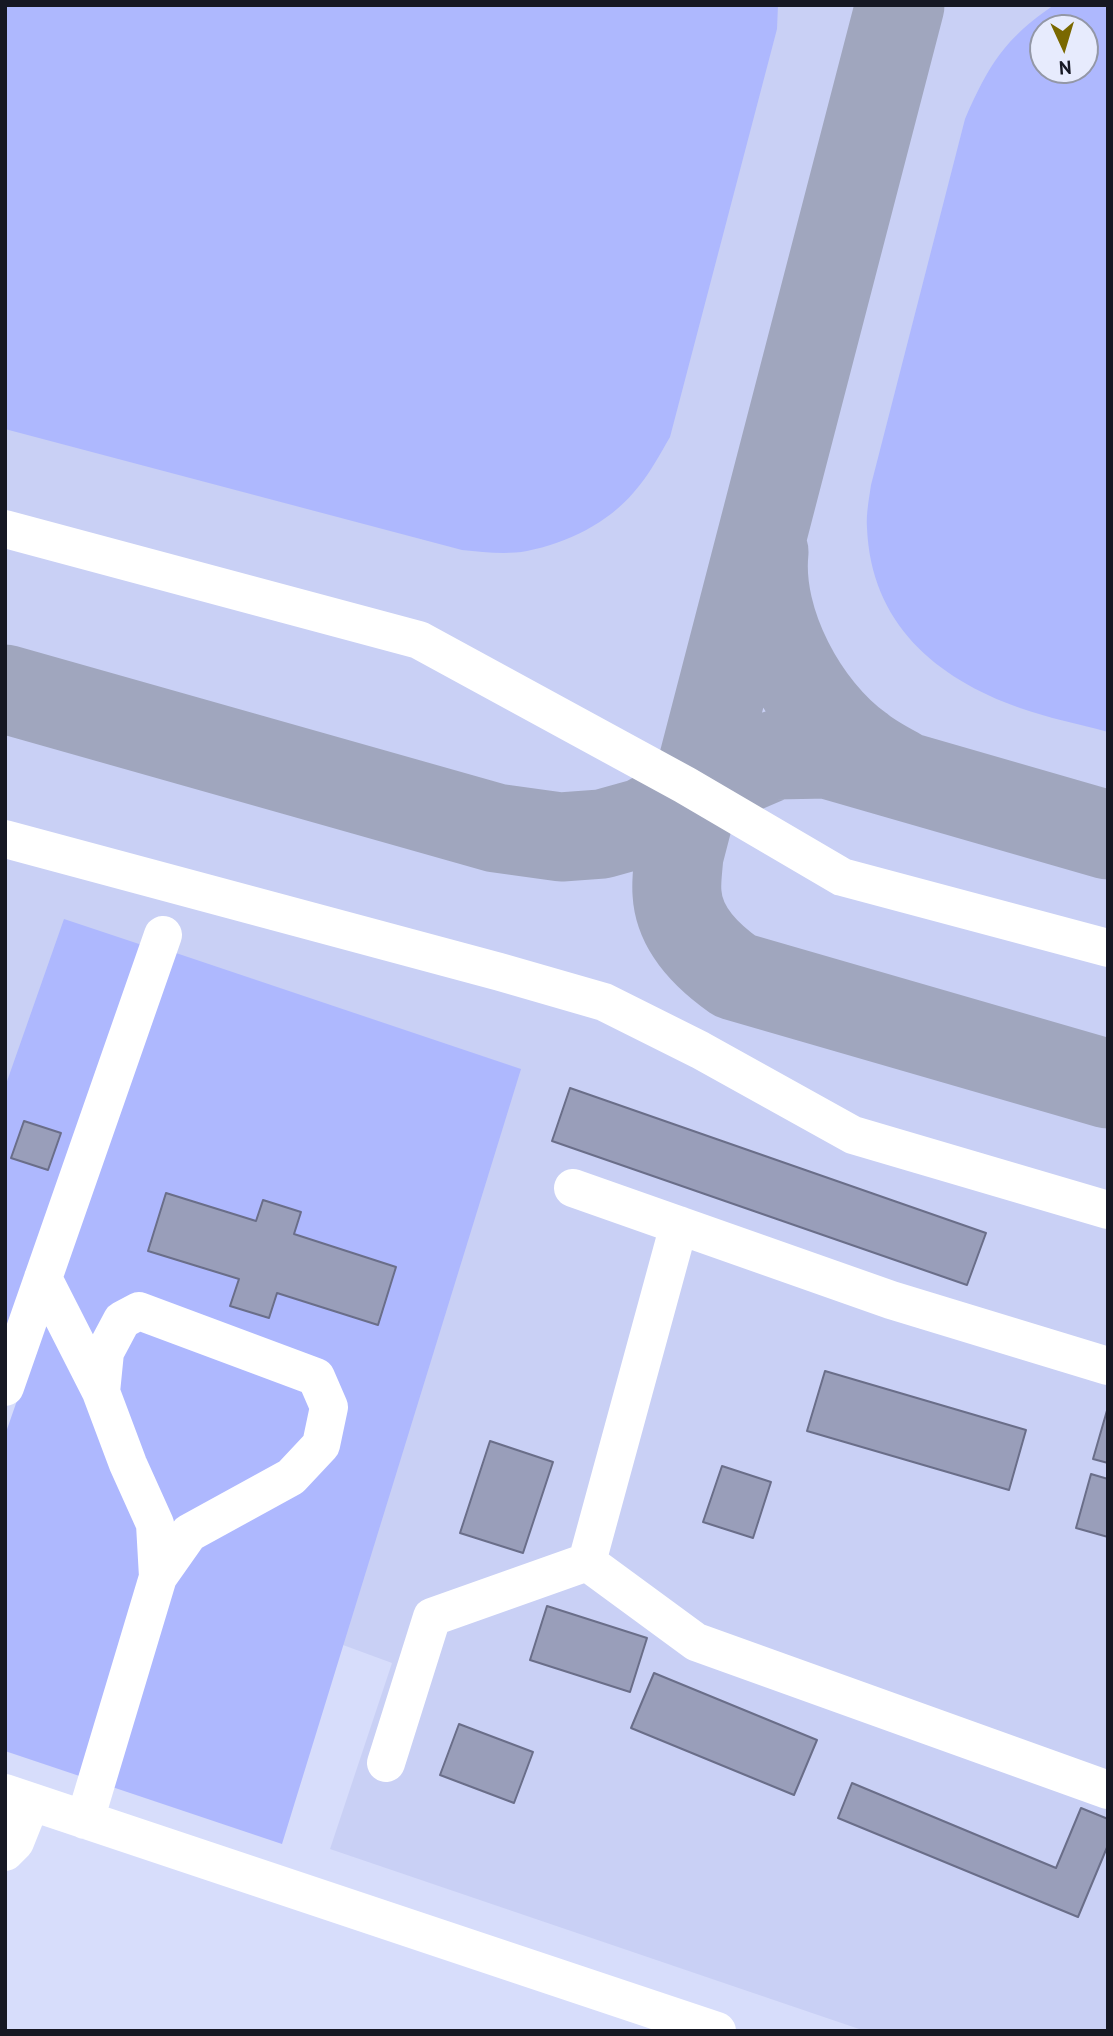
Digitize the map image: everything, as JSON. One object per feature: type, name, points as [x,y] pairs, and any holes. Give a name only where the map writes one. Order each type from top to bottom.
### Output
[{"type":"street","points":[[5,529],[419,640],[685,785],[842,877],[1108,948]]},
{"type":"street","points":[[5,839],[604,1002],[711,1056],[853,1135],[1108,1210]]},
{"type":"street","points":[[5,1387],[163,935]]},
{"type":"street","points":[[573,1188],[891,1300],[1108,1366]]},
{"type":"street","points":[[587,1562],[679,1225]]},
{"type":"street","points":[[43,1278],[101,1392],[128,1464],[155,1524],[158,1577]]},
{"type":"street","points":[[85,1820],[158,1577],[189,1533],[291,1477],[321,1444],[329,1407],[316,1377],[139,1311],[122,1320],[105,1352],[101,1392]]},
{"type":"street","points":[[386,1763],[432,1617],[587,1562]]},
{"type":"street","points":[[587,1562],[696,1642],[1108,1790]]},
{"type":"street","points":[[5,1852],[15,1842],[18,1798],[717,2031]]},
{"type":"shaded area","points":[[5,5],[1108,5],[1108,2031],[865,2031],[330,1849],[392,1663],[158,1577],[57,1416],[5,1397]]},
{"type":"shaded area","points":[[5,5],[778,5],[777,29],[670,437],[644,479],[612,513],[572,537],[527,551],[486,552],[462,550],[5,429]]},
{"type":"shaded area","points":[[1054,5],[1108,5],[1108,732],[1053,718],[989,696],[935,663],[913,642],[895,619],[881,592],[871,562],[867,512],[871,485],[965,119],[990,68],[1029,24],[1029,84],[1099,84],[1099,14],[1041,14]]},
{"type":"shaded area","points":[[64,919],[142,945],[5,1342],[5,1087]]},
{"type":"shaded area","points":[[173,952],[521,1069],[282,1844],[5,1751],[5,1435]]},
{"type":"building","points":[[570,1088],[986,1233],[967,1285],[552,1141]]},
{"type":"building","points":[[24,1121],[61,1133],[48,1170],[11,1158]]},
{"type":"building","points":[[166,1193],[256,1221],[263,1200],[301,1212],[294,1234],[396,1267],[378,1325],[277,1293],[269,1318],[230,1306],[239,1279],[148,1251]]},
{"type":"building","points":[[825,1371],[1026,1430],[1009,1490],[807,1431]]},
{"type":"building","points":[[1108,1407],[1108,1463],[1093,1459]]},
{"type":"building","points":[[490,1441],[553,1462],[523,1553],[460,1533]]},
{"type":"building","points":[[722,1466],[771,1482],[753,1538],[703,1522]]},
{"type":"building","points":[[1091,1474],[1108,1479],[1108,1537],[1076,1528]]},
{"type":"building","points":[[547,1606],[647,1638],[630,1692],[530,1660]]},
{"type":"building","points":[[654,1673],[817,1740],[794,1795],[631,1728]]},
{"type":"building","points":[[459,1724],[533,1752],[514,1803],[440,1775]]},
{"type":"building","points":[[852,1783],[1056,1868],[1081,1808],[1108,1819],[1108,1845],[1078,1917],[838,1818]]},
{"type":"taxiway","points":[[900,5],[679,855],[679,906],[697,941],[735,976],[1108,1084]]},
{"type":"taxiway","points":[[764,552],[768,607],[788,662],[803,688],[840,732],[869,755],[897,772]]},
{"type":"taxiway","points":[[5,689],[496,828],[561,837],[602,834],[645,822],[733,773],[775,755],[827,754],[1108,835]]}]
